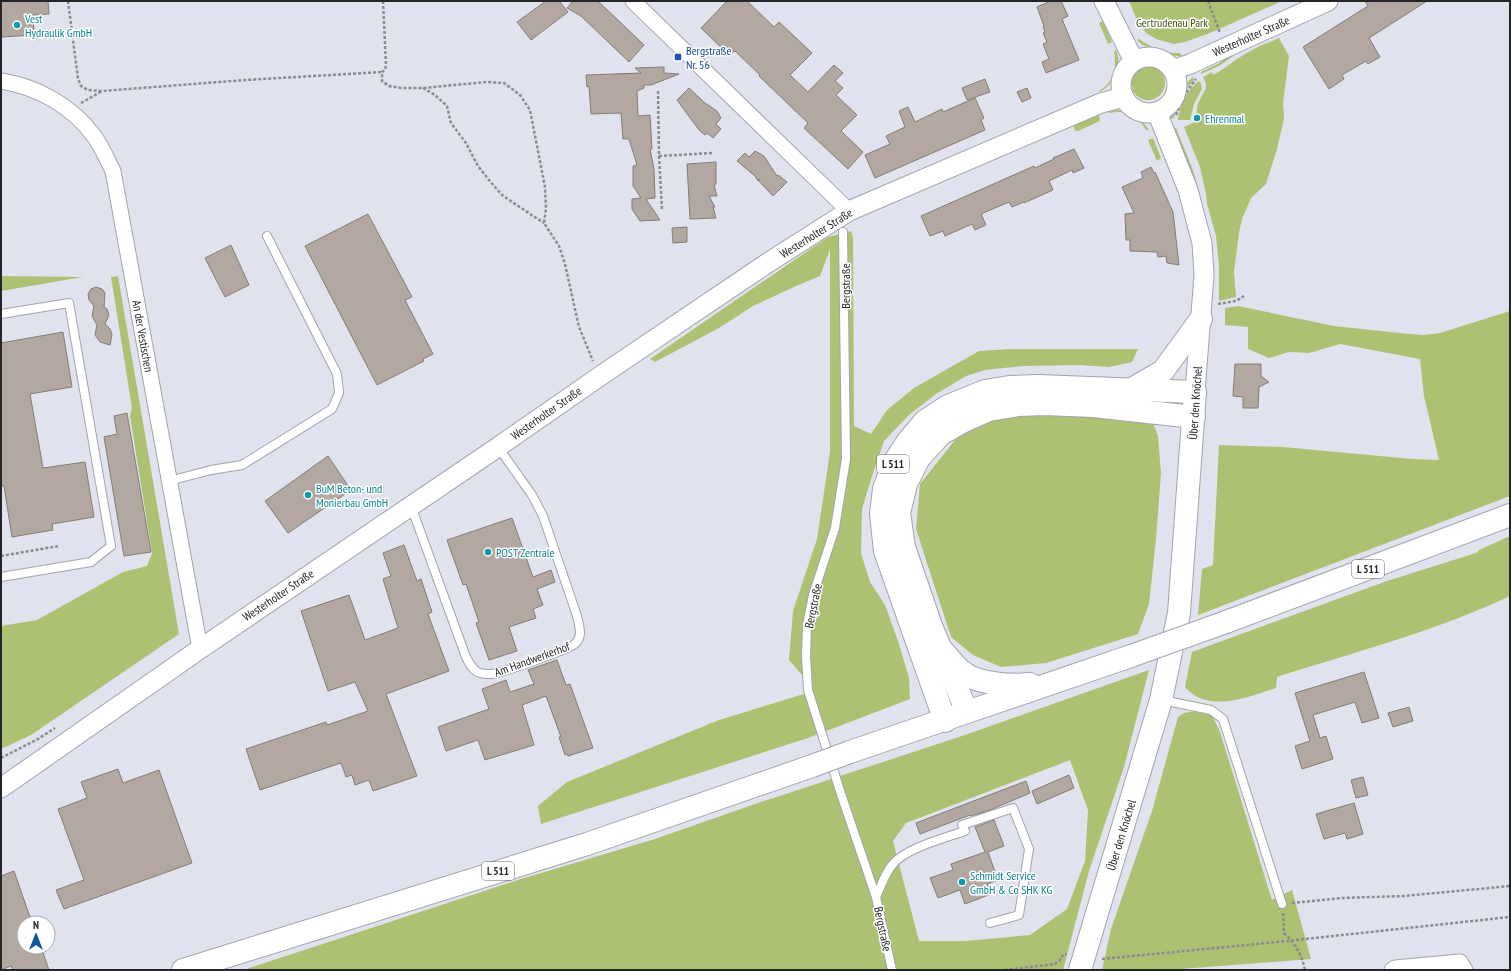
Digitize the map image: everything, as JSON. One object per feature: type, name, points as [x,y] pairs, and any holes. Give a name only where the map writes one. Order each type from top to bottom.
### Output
[{"type":"main road","points":[[1132,389],[1163,371],[1201,310]]},
{"type":"main road","name":"L 511","points":[[945,721],[885,551],[881,514],[884,489],[893,464],[908,441],[925,421],[948,406],[985,391],[1038,386],[1195,392]]},
{"type":"main road","name":"Über den Knöchel","points":[[1082,963],[1161,700],[1179,613],[1195,392]]},
{"type":"main road","name":"L 511","points":[[967,712],[940,648],[904,547],[899,513],[906,484],[919,458],[941,434],[964,421],[989,410],[1018,405],[1045,404],[1093,406],[1194,417]]},
{"type":"main road","name":"L 511","points":[[183,970],[587,844],[1131,656],[1226,622],[1510,515]]},
{"type":"main road","name":"L 511","points":[[940,648],[964,674],[983,681],[1020,685],[1067,678]]},
{"type":"street","points":[[633,1],[849,211]]},
{"type":"street","points":[[1104,1],[1134,61]]},
{"type":"street","name":"Westerholter Straße","points":[[1173,70],[1190,64],[1328,1]]},
{"type":"street","points":[[1142,58],[1155,58],[1167,63],[1173,70],[1176,80],[1176,90],[1172,100],[1165,107],[1156,112],[1149,113],[1141,112],[1128,104],[1122,89],[1122,77],[1128,66],[1134,61],[1142,58]]},
{"type":"street","name":"An der Vestischen","points":[[1,81],[20,85],[36,91],[69,110],[94,136],[113,171],[200,649]]},
{"type":"street","name":"Westerholter Straße","points":[[1,788],[200,649],[498,447],[601,375],[766,264],[849,211],[1101,104],[1124,97]]},
{"type":"street","name":"Über den Knöchel","points":[[1156,112],[1188,190],[1202,243],[1204,275],[1195,392]]},
{"type":"street","points":[[1392,970],[1395,968],[1460,962],[1465,970]]},
{"type":"lane","name":"Bergstraße","points":[[843,232],[846,459],[835,528],[813,596],[807,625],[806,656],[808,690],[876,897],[892,970]]},
{"type":"lane","points":[[169,481],[211,470],[242,465],[332,409],[339,393],[337,374],[267,236]]},
{"type":"lane","points":[[1,314],[69,303],[110,546],[91,562],[1,577]]},
{"type":"lane","name":"Am Handwerkerhof","points":[[411,505],[466,657],[472,667],[479,673],[490,674],[503,672],[576,643],[580,636],[580,627],[543,516],[532,495],[498,447]]},
{"type":"lane","points":[[1161,700],[1210,710],[1223,719],[1282,904]]},
{"type":"lane","points":[[876,897],[893,863],[906,853],[965,831],[962,825],[1013,808],[1029,849],[1019,915],[990,923]]},
{"type":"path","points":[[68,1],[78,79],[81,86],[88,90],[102,91],[382,72]]},
{"type":"path","points":[[383,1],[386,65],[385,70],[382,72],[382,81],[389,86],[423,88],[486,82],[504,83],[520,95],[530,110],[545,187],[546,208],[544,223]]},
{"type":"path","points":[[1208,1],[1220,34]]},
{"type":"path","points":[[1176,120],[1177,110],[1180,103],[1197,78]]},
{"type":"path","points":[[423,88],[435,95],[447,106],[451,123],[488,180],[502,195],[544,223],[559,246],[579,327],[592,359],[601,375]]},
{"type":"path","points":[[69,110],[102,91]]},
{"type":"path","points":[[658,91],[662,210]]},
{"type":"path","points":[[659,156],[713,153]]},
{"type":"path","points":[[1201,310],[1236,301],[1244,296]]},
{"type":"path","points":[[1,556],[59,546]]},
{"type":"path","points":[[1,758],[38,739],[59,725]]},
{"type":"path","points":[[1305,970],[1302,958],[1291,940],[1284,933],[1282,904],[1342,898],[1404,896],[1510,886]]},
{"type":"path","points":[[1005,970],[1055,964],[1063,955],[1068,954],[1082,963],[1510,916]]},
{"type":"green space","name":"Gertrudenau Park","points":[[1129,1],[1282,1],[1210,33],[1185,42],[1174,44],[1156,39],[1146,33],[1136,18]]},
{"type":"green space","points":[[1103,21],[1112,42],[1108,44],[1099,23]]},
{"type":"green space","points":[[1279,38],[1289,56],[1283,103],[1284,119],[1277,149],[1266,184],[1251,198],[1242,219],[1234,272],[1236,297],[1219,301],[1219,266],[1216,236],[1207,204],[1200,167],[1184,127],[1195,122],[1198,103],[1206,88],[1203,77],[1212,72],[1213,75],[1249,52]]},
{"type":"green space","points":[[1139,39],[1159,50],[1180,53],[1182,56],[1158,52],[1137,40]]},
{"type":"green space","points":[[1243,49],[1219,66],[1201,74],[1201,72],[1218,64],[1233,52]]},
{"type":"green space","points":[[1116,50],[1118,56],[1118,68],[1116,74],[1109,85],[1099,92],[1111,79],[1115,69],[1114,51]]},
{"type":"green space","points":[[1148,66],[1160,71],[1165,83],[1160,95],[1148,100],[1136,95],[1131,83],[1136,71]]},
{"type":"green space","points":[[1193,77],[1194,80],[1181,98],[1174,118],[1171,119],[1173,108],[1179,96],[1185,85]]},
{"type":"green space","points":[[1199,81],[1202,89],[1194,104],[1190,120],[1178,120],[1180,110],[1187,93]]},
{"type":"green space","points":[[1118,110],[1128,112],[1136,116],[1149,130],[1146,130],[1138,119],[1130,114],[1121,112],[1107,112]]},
{"type":"green space","points":[[1099,115],[1100,121],[1075,131],[1073,125]]},
{"type":"green space","points":[[1176,128],[1194,175],[1200,204],[1173,129]]},
{"type":"green space","points":[[1153,138],[1161,158],[1157,161],[1148,140]]},
{"type":"green space","points":[[851,231],[853,238],[854,426],[871,434],[887,410],[914,388],[979,351],[1010,349],[1138,349],[1132,362],[1109,367],[1079,365],[1023,366],[985,370],[966,376],[936,394],[910,414],[884,441],[862,509],[861,553],[870,582],[885,605],[898,641],[909,678],[910,699],[808,738],[541,824],[538,806],[567,782],[719,720],[807,693],[802,675],[789,660],[793,611],[817,539],[830,452],[830,249],[820,276],[753,306],[719,328],[655,362],[650,359],[828,237]]},
{"type":"green space","points":[[1,276],[83,277],[1,291]]},
{"type":"green space","points":[[118,276],[179,634],[31,735],[1,749],[1,626],[37,620],[123,572],[147,566],[152,553],[130,416],[132,408],[111,277]]},
{"type":"green space","points":[[1238,306],[1334,326],[1424,335],[1440,333],[1510,311],[1510,496],[1198,615],[1202,569],[1213,565],[1219,445],[1283,447],[1412,459],[1439,460],[1424,396],[1420,359],[1340,344],[1309,353],[1289,352],[1269,358],[1248,349],[1248,327],[1225,325],[1225,308]]},
{"type":"green space","points":[[1040,410],[1153,423],[1158,436],[1161,473],[1149,604],[1138,634],[1046,663],[1001,667],[973,655],[951,637],[916,529],[920,484],[963,430],[984,419]]},
{"type":"green space","points":[[1510,536],[1510,596],[1453,620],[1365,650],[1277,677],[1276,688],[1241,699],[1217,702],[1205,700],[1194,695],[1185,687],[1192,652],[1387,581],[1479,552],[1477,551]]},
{"type":"green space","points":[[1149,670],[1124,767],[1089,871],[1063,970],[243,970],[521,879],[655,839],[752,805],[965,735]],"holes":[[[1070,760],[1088,810],[1085,861],[1067,909],[1030,935],[966,941],[919,941],[893,841],[906,823]]]},
{"type":"green space","points":[[1202,710],[1212,715],[1220,732],[1272,900],[1292,890],[1311,959],[1168,970],[1102,970],[1111,929],[1152,811],[1178,717],[1184,713]]},
{"type":"building","name":"Vest Hydraulik GmbH","points":[[1,1],[48,1],[49,14],[33,15],[34,35],[1,37]]},
{"type":"building","points":[[546,1],[559,1],[568,12],[531,40],[517,22]]},
{"type":"building","points":[[573,1],[598,1],[644,45],[629,62],[581,16],[567,8]]},
{"type":"building","points":[[727,1],[747,1],[774,27],[779,22],[812,53],[790,75],[808,92],[834,65],[843,73],[835,81],[843,88],[836,95],[857,115],[841,131],[863,152],[848,169],[804,128],[808,123],[735,51],[728,54],[701,28]]},
{"type":"building","points":[[1051,1],[1061,1],[1068,16],[1062,19],[1079,60],[1046,73],[1042,62],[1049,59],[1043,44],[1047,42],[1043,33],[1045,32],[1044,26],[1037,7]]},
{"type":"building","points":[[1365,1],[1427,1],[1369,38],[1380,57],[1368,64],[1366,61],[1342,75],[1344,79],[1329,89],[1303,47],[1368,6]]},
{"type":"building","points":[[664,67],[664,73],[679,74],[651,85],[644,85],[644,88],[637,91],[638,116],[650,115],[652,149],[650,149],[654,169],[655,198],[646,199],[660,220],[640,221],[632,209],[632,199],[641,198],[633,186],[633,166],[637,165],[629,139],[623,139],[621,113],[591,114],[589,86],[587,87],[586,75],[641,73],[635,68]]},
{"type":"building","points":[[985,79],[990,92],[967,100],[962,88]]},
{"type":"building","points":[[689,88],[705,103],[717,111],[721,118],[716,124],[721,129],[713,138],[707,133],[705,135],[699,130],[677,100]]},
{"type":"building","points":[[1027,88],[1031,98],[1022,102],[1017,92]]},
{"type":"building","points":[[975,98],[984,118],[981,120],[985,130],[875,178],[865,155],[890,144],[886,136],[905,127],[899,111],[908,107],[915,122],[942,109],[943,112]]},
{"type":"building","points":[[1074,149],[1084,168],[1073,173],[1072,170],[1049,181],[1053,190],[1012,207],[1009,202],[981,214],[986,225],[975,230],[972,224],[945,236],[943,231],[930,236],[921,216],[1034,166],[1035,168]]},
{"type":"building","points":[[755,151],[764,156],[777,176],[778,175],[787,182],[773,196],[758,181],[755,176],[737,161],[745,153],[749,157]]},
{"type":"building","points":[[716,162],[716,184],[714,185],[717,196],[709,196],[715,207],[713,207],[716,218],[690,219],[687,164]]},
{"type":"building","points":[[1151,167],[1154,173],[1155,172],[1173,212],[1179,265],[1167,263],[1166,256],[1158,257],[1157,252],[1130,251],[1130,240],[1126,240],[1125,214],[1134,213],[1122,187],[1143,178],[1141,172]]},
{"type":"building","points":[[368,214],[412,297],[405,300],[433,354],[423,359],[424,361],[377,385],[305,246]]},
{"type":"building","points":[[687,227],[687,242],[673,243],[672,228]]},
{"type":"building","points":[[231,245],[249,285],[225,297],[205,258]]},
{"type":"building","points":[[96,287],[102,289],[105,293],[104,307],[107,309],[109,315],[105,324],[110,329],[112,334],[110,345],[100,342],[95,335],[97,325],[92,316],[94,306],[89,300],[88,294],[91,289]]},
{"type":"building","points":[[63,332],[72,387],[30,394],[43,468],[85,462],[94,517],[52,524],[53,530],[12,537],[4,486],[1,486],[1,343]]},
{"type":"building","points":[[1235,364],[1261,364],[1261,376],[1269,382],[1259,387],[1258,408],[1243,408],[1243,397],[1233,396]]},
{"type":"building","points":[[127,413],[151,552],[124,556],[104,437],[117,434],[114,416]]},
{"type":"building","name":"BuM Beton- und Monierbau GmbH","points":[[328,456],[351,490],[288,533],[265,501]]},
{"type":"building","points":[[512,518],[533,577],[551,570],[555,582],[537,589],[543,605],[533,609],[536,618],[509,627],[517,651],[489,660],[476,623],[479,622],[466,584],[463,585],[447,540]]},
{"type":"building","points":[[404,545],[417,581],[421,579],[432,612],[428,614],[449,671],[386,694],[417,776],[373,791],[369,780],[355,785],[352,775],[346,777],[341,763],[260,790],[246,749],[326,722],[327,725],[368,711],[355,682],[328,691],[301,611],[349,595],[365,640],[398,628],[383,579],[391,576],[383,553]]},
{"type":"building","points":[[557,660],[566,685],[570,684],[593,748],[568,756],[567,754],[565,755],[559,737],[561,737],[546,696],[522,705],[534,745],[485,760],[478,740],[446,751],[438,727],[489,709],[482,689],[506,680],[510,692],[534,684],[528,670]]},
{"type":"building","points":[[1364,672],[1379,718],[1362,723],[1355,702],[1313,715],[1320,738],[1326,736],[1333,759],[1302,769],[1295,746],[1310,741],[1295,693]]},
{"type":"building","points":[[1409,707],[1413,721],[1393,727],[1388,713]]},
{"type":"building","points":[[118,769],[123,783],[159,770],[192,863],[64,909],[56,890],[84,880],[58,809],[87,798],[81,782]]},
{"type":"building","points":[[1069,775],[1074,788],[1037,804],[1032,791]]},
{"type":"building","points":[[1363,777],[1368,795],[1356,798],[1351,780]]},
{"type":"building","points":[[1026,781],[1030,793],[990,810],[971,816],[970,815],[920,834],[916,823]]},
{"type":"building","points":[[1354,803],[1363,834],[1347,839],[1345,833],[1324,839],[1316,814]]},
{"type":"building","name":"Schmidt Service GmbH & Co SHK KG","points":[[994,820],[1004,846],[988,852],[998,880],[987,884],[991,894],[965,904],[960,890],[938,898],[930,878],[953,870],[951,864],[985,852],[975,827]]},
{"type":"building","points":[[14,871],[29,915],[16,915],[16,955],[44,955],[49,970],[13,970],[11,966],[1,970],[1,876]]},
{"type":"place","name":"Vest Hydraulik GmbH","points":[[17,25]]},
{"type":"place","name":"Bergstraße Nr. 56","points":[[678,57]]},
{"type":"place","name":"Ehrenmal","points":[[1197,118]]},
{"type":"place","name":"BuM Beton- und Monierbau GmbH","points":[[308,495]]},
{"type":"place","name":"POST Zentrale","points":[[488,552]]},
{"type":"place","name":"Schmidt Service GmbH & Co SHK KG","points":[[962,882]]}]
